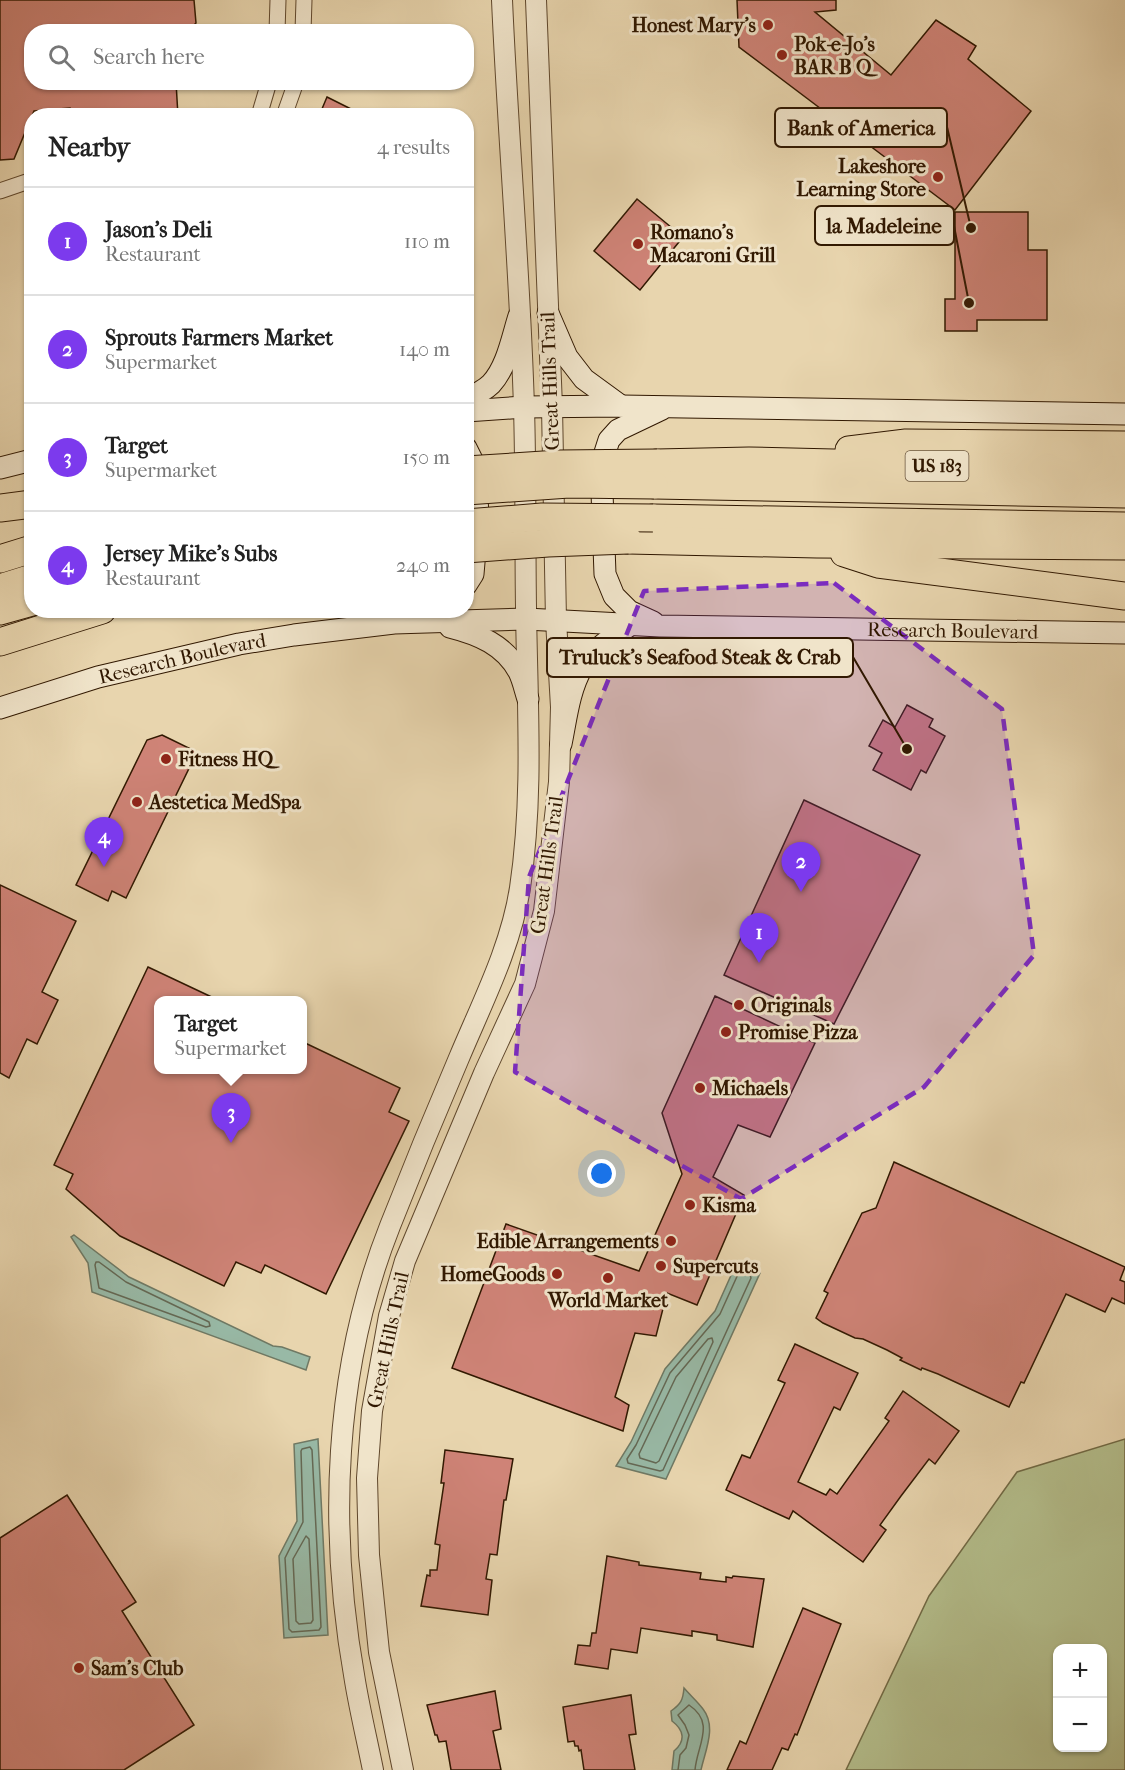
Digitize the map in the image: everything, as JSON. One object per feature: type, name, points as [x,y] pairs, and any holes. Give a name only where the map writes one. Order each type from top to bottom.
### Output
[{"type":"highway","points":[[749,461],[906,443],[1125,445]]},
{"type":"highway","name":"US 183","points":[[474,469],[559,464],[655,474],[749,461],[1125,470]]},
{"type":"highway","points":[[474,490],[569,484],[655,474],[1125,494]]},
{"type":"highway","points":[[0,508],[24,505]]},
{"type":"highway","points":[[474,522],[542,516],[818,544],[1125,546]]},
{"type":"highway","points":[[474,548],[548,543],[655,529],[1125,526]]},
{"type":"highway","points":[[818,544],[878,564],[1125,596]]},
{"type":"highway","points":[[0,559],[24,552]]},
{"type":"highway","points":[[0,588],[24,580]]},
{"type":"highway","points":[[0,611],[24,604]]},
{"type":"highway","points":[[0,642],[76,618]]},
{"type":"main road","points":[[548,313],[567,357],[584,379],[621,406]]},
{"type":"main road","points":[[474,394],[490,385],[496,377],[519,316]]},
{"type":"main road","points":[[660,626],[629,611],[614,596],[605,574],[601,465],[609,440],[618,430],[668,406]]},
{"type":"main road","points":[[474,410],[524,407],[668,406],[1125,414]]},
{"type":"main road","points":[[0,468],[24,462]]},
{"type":"main road","points":[[474,464],[478,515],[474,562]]},
{"type":"main road","points":[[0,508],[24,499]]},
{"type":"main road","name":"Research Boulevard","points":[[474,617],[660,626],[1125,633]]},
{"type":"main road","name":"Research Boulevard","points":[[0,708],[98,677],[239,644],[424,618]]},
{"type":"main road","points":[[440,618],[490,642],[507,656],[519,672],[528,699]]},
{"type":"main road","points":[[561,744],[573,690],[582,668],[596,650],[630,625]]},
{"type":"street","points":[[277,24],[278,0]]},
{"type":"street","points":[[303,24],[304,0]]},
{"type":"street","name":"Great Hills Trail","points":[[373,1770],[354,1678],[341,1558],[339,1482],[350,1368],[375,1264],[498,967],[519,896],[527,835],[530,747],[524,407],[502,0]]},
{"type":"street","name":"Great Hills Trail","points":[[403,1770],[379,1652],[369,1555],[367,1478],[372,1411],[389,1316],[405,1261],[484,1073],[525,984],[544,911],[561,744],[552,407],[536,0]]},
{"type":"street","points":[[261,108],[267,90]]},
{"type":"street","points":[[287,108],[293,90]]},
{"type":"street","points":[[0,191],[24,183]]},
{"type":"highlighted area","points":[[834,583],[1002,709],[1034,955],[924,1087],[741,1199],[515,1072],[529,877],[644,591]]},
{"type":"green space","points":[[1125,1439],[1125,1770],[846,1770],[929,1596],[1017,1472]]},
{"type":"water","points":[[74,1235],[129,1277],[273,1346],[310,1357],[306,1370],[92,1292],[88,1263],[71,1237]]},
{"type":"water","points":[[737,1262],[760,1273],[666,1479],[616,1466],[631,1442],[665,1369],[715,1311]]},
{"type":"water","points":[[318,1439],[328,1635],[284,1638],[279,1556],[297,1521],[294,1444]]},
{"type":"water","points":[[684,1688],[703,1709],[709,1723],[709,1739],[701,1770],[672,1770],[674,1751],[682,1736],[679,1728],[672,1721],[671,1711],[681,1701]]},
{"type":"building","points":[[0,0],[194,0],[195,24],[24,24],[24,90],[176,90],[178,108],[24,108],[24,135],[14,159],[0,160]]},
{"type":"building","points":[[737,0],[836,0],[836,10],[815,12],[891,75],[936,20],[976,46],[968,59],[1031,111],[955,210],[739,47]]},
{"type":"building","points":[[327,97],[349,108],[322,108]]},
{"type":"building","name":"Romano's Macaroni Grill","points":[[637,199],[683,237],[640,290],[594,251]]},
{"type":"building","points":[[955,212],[1028,212],[1028,250],[1047,250],[1047,320],[977,320],[977,331],[945,331],[945,299],[955,299]]},
{"type":"building","points":[[907,705],[933,719],[929,727],[945,736],[926,773],[921,770],[911,790],[873,770],[882,753],[869,746],[883,720],[895,727]]},
{"type":"building","points":[[162,735],[197,752],[126,898],[112,891],[108,901],[76,885],[147,740]]},
{"type":"building","points":[[804,800],[920,855],[834,1024],[724,975]]},
{"type":"building","points":[[0,885],[76,921],[42,992],[58,1000],[37,1044],[27,1039],[9,1078],[0,1073]]},
{"type":"building","points":[[148,967],[210,996],[154,996],[154,1074],[307,1074],[307,1044],[400,1088],[389,1112],[409,1121],[326,1294],[265,1265],[261,1273],[236,1262],[224,1286],[120,1236],[66,1189],[73,1174],[54,1165]]},
{"type":"building","points":[[715,996],[815,1043],[770,1137],[738,1125],[713,1177],[744,1195],[697,1305],[667,1293],[656,1336],[635,1333],[615,1397],[629,1405],[623,1431],[452,1368],[506,1224],[639,1271],[682,1174],[662,1113]]},
{"type":"building","points":[[894,1162],[1125,1267],[1120,1280],[1125,1282],[1125,1304],[1112,1298],[1105,1312],[1066,1294],[1024,1383],[1021,1382],[1009,1407],[938,1374],[922,1368],[921,1370],[900,1360],[902,1358],[887,1350],[823,1323],[816,1318],[828,1293],[824,1291],[862,1213],[876,1208]]},
{"type":"building","points":[[795,1344],[858,1373],[840,1410],[834,1407],[798,1482],[826,1495],[830,1489],[837,1494],[889,1421],[885,1418],[903,1391],[959,1431],[935,1464],[929,1459],[901,1496],[880,1525],[886,1530],[863,1562],[793,1511],[789,1519],[726,1490],[742,1455],[750,1458],[785,1383],[778,1380]]},
{"type":"building","points":[[445,1450],[513,1459],[506,1500],[504,1500],[497,1555],[490,1554],[486,1579],[492,1580],[488,1615],[421,1606],[427,1575],[430,1576],[430,1570],[437,1570],[440,1545],[435,1544],[444,1483],[441,1483]]},
{"type":"building","name":"Sam's Club","points":[[67,1495],[136,1602],[122,1611],[194,1725],[124,1770],[0,1770],[0,1538]]},
{"type":"building","points":[[607,1556],[639,1562],[639,1565],[701,1573],[700,1579],[726,1582],[726,1577],[732,1578],[733,1576],[764,1579],[753,1647],[717,1640],[717,1635],[692,1631],[692,1636],[641,1628],[637,1653],[611,1649],[608,1669],[575,1664],[578,1645],[590,1646],[592,1633],[596,1633]]},
{"type":"building","points":[[803,1608],[841,1624],[797,1735],[795,1734],[788,1750],[782,1748],[772,1770],[727,1770],[740,1741],[746,1744]]},
{"type":"building","points":[[495,1691],[501,1729],[493,1731],[501,1770],[451,1770],[446,1741],[439,1742],[435,1735],[427,1705]]},
{"type":"building","points":[[631,1695],[636,1734],[629,1735],[635,1770],[584,1770],[581,1750],[579,1751],[578,1746],[575,1746],[574,1741],[568,1742],[563,1707]]},
{"type":"place","name":"Honest Mary's","points":[[768,25]]},
{"type":"place","name":"Pok-e-Jo's BAR B Q","points":[[782,55]]},
{"type":"place","name":"Lakeshore Learning Store","points":[[938,177]]},
{"type":"place","name":"Bank of America","points":[[971,228]]},
{"type":"place","name":"Romano's Macaroni Grill","points":[[638,244]]},
{"type":"place","name":"la Madeleine","points":[[969,303]]},
{"type":"place","name":"Truluck's Seafood Steak & Crab","points":[[907,749]]},
{"type":"place","name":"Fitness HQ","points":[[166,759]]},
{"type":"place","name":"Aestetica MedSpa","points":[[137,802]]},
{"type":"place","name":"Jersey Mike's Subs","points":[[104,867]]},
{"type":"place","name":"Sprouts Farmers Market","points":[[801,892]]},
{"type":"place","name":"Jason's Deli","points":[[759,963]]},
{"type":"place","name":"Originals","points":[[739,1005]]},
{"type":"place","name":"Promise Pizza","points":[[726,1032]]},
{"type":"place","name":"Michaels","points":[[700,1088]]},
{"type":"place","name":"Target","points":[[231,1143]]},
{"type":"place","name":"Kisma","points":[[690,1205]]},
{"type":"place","name":"Edible Arrangements","points":[[671,1241]]},
{"type":"place","name":"Supercuts","points":[[661,1266]]},
{"type":"place","name":"HomeGoods","points":[[557,1274]]},
{"type":"place","name":"World Market","points":[[608,1278]]},
{"type":"place","name":"Sam's Club","points":[[79,1668]]}]
